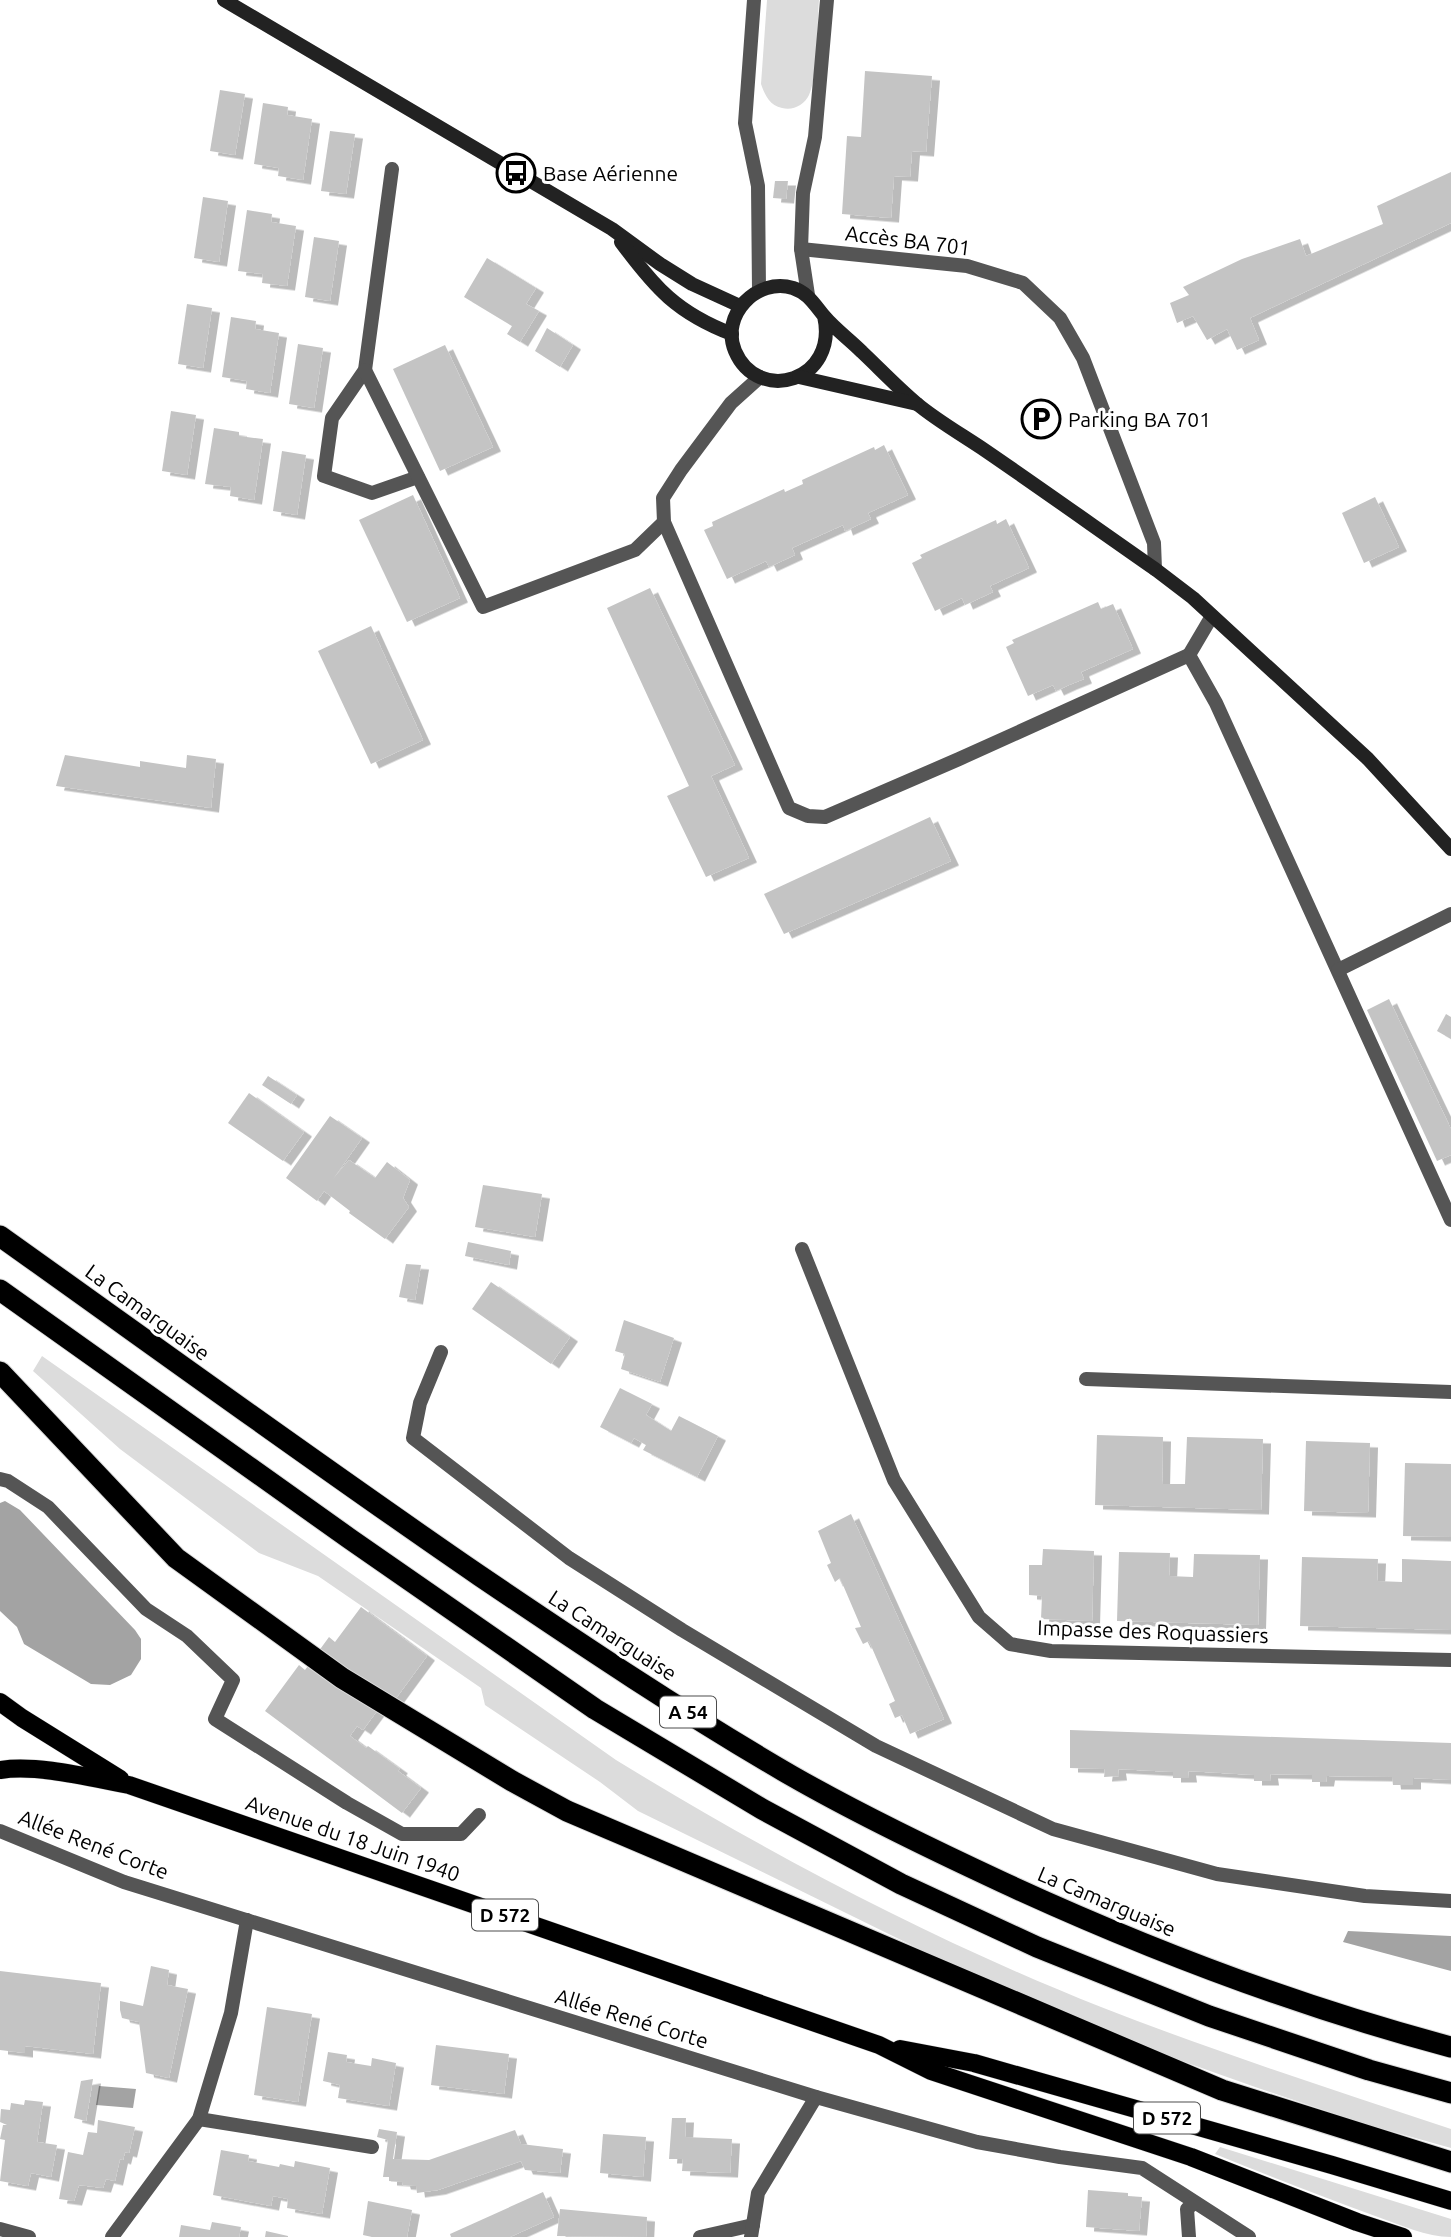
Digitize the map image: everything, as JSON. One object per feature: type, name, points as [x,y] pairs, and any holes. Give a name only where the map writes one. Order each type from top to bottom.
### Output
[{"type":"highway","name":"La Camarguaise","points":[[0,1236],[372,1502],[618,1670],[793,1776],[921,1845],[1066,1912],[1221,1975],[1373,2026],[1451,2047]]},
{"type":"highway","name":"A 54","points":[[0,1290],[595,1709],[762,1809],[901,1884],[1037,1947],[1209,2017],[1369,2070],[1451,2093]]},
{"type":"highway","points":[[0,1372],[176,1558],[342,1678],[512,1781],[579,1816],[1222,2090],[1451,2162]]},
{"type":"main road","name":"Avenue du 18 Juin 1940","points":[[0,1702],[129,1785]]},
{"type":"main road","name":"Avenue du 18 Juin 1940","points":[[0,1770],[13,1768],[72,1774],[129,1785],[879,2045],[931,2071],[1191,2157],[1357,2222],[1403,2237]]},
{"type":"main road","name":"Avenue du 18 Juin 1940","points":[[879,2045],[974,2063],[1332,2165],[1451,2202]]},
{"type":"street","points":[[224,0],[612,229],[692,284],[740,306]]},
{"type":"street","points":[[754,0],[745,123],[758,186],[759,290]]},
{"type":"street","points":[[807,295],[801,249],[803,193],[815,137],[827,0]]},
{"type":"street","points":[[392,169],[365,370],[332,418],[324,476],[372,492],[418,477]]},
{"type":"street","points":[[612,229],[648,278],[674,303],[703,323],[732,334]]},
{"type":"street","name":"Accès BA 701","points":[[801,249],[967,266],[1023,284],[1060,318],[1083,358],[1154,542],[1155,569]]},
{"type":"street","points":[[918,405],[799,377],[773,380],[760,377],[746,367],[735,350],[733,322],[740,306],[759,290],[776,286],[793,288],[807,295],[824,316],[918,405],[1193,598],[1368,759],[1451,849]]},
{"type":"street","points":[[799,377],[812,367],[825,346],[827,331],[824,316]]},
{"type":"street","points":[[365,370],[483,607],[635,550],[664,522]]},
{"type":"street","points":[[760,377],[731,403],[681,470],[663,498],[664,522],[789,808],[807,816],[825,817],[959,759],[1189,654],[1212,616]]},
{"type":"street","points":[[1189,654],[1216,703],[1338,970],[1446,1192],[1451,1220]]},
{"type":"street","points":[[1338,970],[1451,914]]},
{"type":"street","name":"Impasse des Roquassiers","points":[[802,1249],[894,1480],[979,1616],[1010,1644],[1051,1651],[1451,1660]]},
{"type":"street","points":[[441,1352],[420,1403],[413,1438],[569,1558],[682,1630],[876,1746],[1053,1829],[1217,1874],[1365,1896],[1451,1901]]},
{"type":"street","points":[[1086,1379],[1451,1392]]},
{"type":"street","points":[[0,1479],[8,1481],[48,1507],[146,1609],[187,1636],[233,1680],[215,1719],[347,1804],[402,1834],[461,1834],[478,1815]]},
{"type":"street","name":"Allée René Corte","points":[[0,1831],[124,1882],[816,2097],[976,2142],[1142,2168],[1249,2237]]},
{"type":"street","points":[[112,2237],[199,2119],[230,2013],[247,1920]]},
{"type":"street","points":[[700,2237],[752,2231],[758,2193],[816,2097]]},
{"type":"street","points":[[199,2119],[372,2147]]},
{"type":"street","points":[[1189,2237],[1187,2209],[1194,2203]]},
{"type":"street","points":[[0,2229],[29,2237]]},
{"type":"shaded area","points":[[767,0],[819,0],[812,86],[807,99],[794,108],[786,109],[774,105],[761,84]]},
{"type":"shaded area","points":[[42,1356],[616,1760],[733,1829],[853,1894],[1038,1981],[1188,2040],[1451,2129],[1451,2148],[1365,2124],[1134,2044],[960,1969],[638,1811],[600,1782],[485,1705],[481,1688],[318,1576],[259,1553],[120,1449],[33,1371]]},
{"type":"shaded area","points":[[5,1501],[20,1510],[135,1630],[141,1639],[141,1659],[131,1675],[110,1685],[91,1684],[24,1644],[17,1627],[0,1611],[0,1503]]},
{"type":"shaded area","points":[[1348,1931],[1451,1936],[1451,1971],[1343,1942]]},
{"type":"shaded area","points":[[99,2086],[136,2089],[133,2108],[96,2105]]},
{"type":"shaded area","points":[[1220,2147],[1451,2219],[1451,2237],[1414,2230],[1296,2186],[1215,2154]]},
{"type":"building","points":[[865,71],[932,76],[926,152],[912,151],[910,177],[894,176],[891,218],[842,214],[847,136],[861,137]]},
{"type":"building","points":[[220,90],[245,94],[235,155],[210,151]]},
{"type":"building","points":[[263,103],[288,107],[287,115],[312,119],[303,180],[278,176],[279,168],[254,164]]},
{"type":"building","points":[[330,131],[355,134],[346,194],[321,191]]},
{"type":"building","points":[[1451,172],[1451,223],[1250,318],[1259,340],[1237,350],[1227,329],[1207,340],[1193,316],[1177,323],[1170,303],[1189,295],[1183,287],[1242,259],[1300,239],[1306,256],[1383,224],[1377,206]]},
{"type":"building","points":[[775,181],[788,181],[786,199],[773,198]]},
{"type":"building","points":[[203,197],[228,201],[219,262],[194,258]]},
{"type":"building","points":[[247,210],[272,214],[271,222],[296,226],[287,286],[262,283],[263,274],[238,271]]},
{"type":"building","points":[[314,237],[339,241],[330,301],[305,297]]},
{"type":"building","points":[[487,258],[536,288],[526,304],[539,311],[520,342],[507,334],[512,326],[464,297]]},
{"type":"building","points":[[187,304],[212,308],[203,368],[178,364]]},
{"type":"building","points":[[231,317],[256,321],[255,329],[279,333],[270,393],[246,389],[247,381],[222,377]]},
{"type":"building","points":[[547,328],[573,345],[560,367],[535,351]]},
{"type":"building","points":[[298,344],[323,348],[314,408],[289,404]]},
{"type":"building","points":[[445,345],[493,447],[440,471],[393,369]]},
{"type":"building","points":[[171,411],[196,415],[187,475],[162,471]]},
{"type":"building","points":[[214,428],[239,432],[239,436],[263,439],[254,500],[230,496],[231,487],[205,484]]},
{"type":"building","points":[[884,445],[908,495],[868,513],[871,519],[845,531],[843,525],[792,548],[795,555],[769,567],[766,561],[727,579],[704,530],[713,526],[712,522],[784,489],[785,492],[803,484],[802,480]]},
{"type":"building","points":[[282,451],[306,455],[297,515],[273,511]]},
{"type":"building","points":[[413,495],[460,598],[407,622],[359,520]]},
{"type":"building","points":[[1375,497],[1399,547],[1364,563],[1342,513]]},
{"type":"building","points":[[1006,519],[1029,568],[990,586],[993,592],[965,605],[962,598],[935,611],[912,563],[922,558],[920,555],[996,520],[997,524]]},
{"type":"building","points":[[650,588],[735,765],[711,776],[749,858],[706,877],[667,796],[689,786],[607,608]]},
{"type":"building","points":[[1098,602],[1101,609],[1113,604],[1133,649],[1081,672],[1084,679],[1056,691],[1053,685],[1028,696],[1006,647],[1014,643],[1012,640]]},
{"type":"building","points":[[371,626],[423,740],[371,764],[318,651]]},
{"type":"building","points":[[65,755],[140,767],[140,761],[186,768],[187,755],[216,759],[211,808],[56,786]]},
{"type":"building","points":[[930,817],[951,861],[784,934],[764,894]]},
{"type":"building","points":[[1389,999],[1451,1129],[1451,1155],[1437,1161],[1367,1010]]},
{"type":"building","points":[[1446,1014],[1451,1017],[1451,1039],[1437,1031]]},
{"type":"building","points":[[268,1076],[297,1095],[291,1104],[262,1085]]},
{"type":"building","points":[[249,1093],[304,1132],[283,1161],[228,1123]]},
{"type":"building","points":[[330,1116],[362,1138],[333,1179],[349,1160],[375,1178],[387,1162],[410,1180],[403,1198],[409,1207],[385,1239],[324,1191],[317,1201],[286,1178]]},
{"type":"building","points":[[483,1185],[542,1194],[535,1237],[475,1227]]},
{"type":"building","points":[[468,1242],[511,1251],[509,1265],[465,1256]]},
{"type":"building","points":[[406,1264],[421,1265],[415,1300],[399,1297]]},
{"type":"building","points":[[491,1282],[570,1337],[551,1364],[472,1309]]},
{"type":"building","points":[[624,1320],[674,1338],[660,1382],[621,1369],[625,1354],[615,1351]]},
{"type":"building","points":[[620,1388],[652,1404],[646,1415],[671,1431],[679,1416],[718,1436],[697,1477],[643,1450],[646,1445],[634,1438],[631,1443],[600,1427]]},
{"type":"building","points":[[1097,1435],[1163,1437],[1162,1484],[1185,1484],[1187,1437],[1263,1439],[1261,1510],[1095,1505]]},
{"type":"building","points":[[1306,1441],[1370,1443],[1368,1513],[1304,1511]]},
{"type":"building","points":[[1405,1463],[1451,1464],[1451,1537],[1403,1536]]},
{"type":"building","points":[[851,1514],[944,1719],[910,1734],[902,1715],[895,1718],[889,1704],[895,1701],[869,1641],[863,1644],[855,1628],[861,1627],[840,1578],[835,1582],[827,1565],[831,1563],[818,1531]]},
{"type":"building","points":[[1043,1549],[1094,1551],[1092,1621],[1041,1619],[1042,1596],[1029,1595],[1029,1565],[1042,1565]]},
{"type":"building","points":[[1119,1552],[1170,1553],[1169,1576],[1193,1577],[1194,1554],[1260,1555],[1258,1625],[1117,1621]]},
{"type":"building","points":[[1302,1557],[1378,1559],[1377,1581],[1402,1582],[1402,1559],[1451,1561],[1451,1630],[1300,1626]]},
{"type":"building","points":[[361,1607],[427,1656],[394,1701],[388,1696],[363,1730],[357,1726],[350,1736],[400,1769],[398,1771],[421,1788],[402,1813],[265,1711],[299,1665],[305,1670],[329,1637],[335,1642]]},
{"type":"building","points":[[1070,1730],[1451,1743],[1451,1780],[1413,1778],[1413,1785],[1393,1785],[1392,1777],[1327,1776],[1326,1782],[1312,1782],[1312,1775],[1270,1774],[1271,1781],[1254,1781],[1254,1775],[1188,1771],[1189,1778],[1173,1778],[1173,1772],[1118,1769],[1119,1776],[1104,1777],[1105,1769],[1070,1768]]},
{"type":"building","points":[[151,1966],[169,1970],[167,1985],[188,1989],[169,2078],[146,2073],[139,2022],[122,2018],[120,2010],[120,2001],[143,2006]]},
{"type":"building","points":[[0,1971],[101,1983],[93,2054],[25,2046],[25,2053],[0,2050]]},
{"type":"building","points":[[267,2007],[312,2014],[298,2102],[254,2095]]},
{"type":"building","points":[[436,2045],[509,2054],[504,2094],[431,2085]]},
{"type":"building","points":[[328,2052],[347,2055],[346,2062],[371,2066],[372,2058],[396,2063],[389,2106],[338,2098],[340,2085],[323,2081]]},
{"type":"building","points":[[93,2079],[86,2121],[74,2118],[81,2081]]},
{"type":"building","points":[[25,2100],[43,2102],[37,2142],[57,2145],[51,2177],[31,2173],[28,2186],[0,2181],[5,2140],[0,2139],[3,2125],[7,2125],[0,2122],[1,2109],[10,2110],[11,2103],[24,2105]]},
{"type":"building","points":[[672,2118],[686,2118],[685,2137],[732,2139],[730,2173],[682,2171],[683,2159],[669,2159]]},
{"type":"building","points":[[98,2120],[135,2127],[129,2153],[125,2152],[123,2160],[120,2159],[115,2181],[106,2179],[103,2188],[79,2185],[74,2201],[59,2199],[68,2152],[83,2155],[88,2132],[97,2133]]},
{"type":"building","points":[[379,2129],[397,2132],[393,2159],[429,2160],[515,2130],[521,2144],[563,2149],[560,2173],[525,2170],[521,2161],[438,2190],[417,2193],[416,2186],[403,2185],[402,2182],[389,2181],[389,2177],[383,2177],[388,2140],[377,2137]]},
{"type":"building","points":[[603,2134],[646,2137],[643,2177],[600,2173]]},
{"type":"building","points":[[221,2150],[249,2155],[248,2161],[279,2167],[280,2164],[294,2167],[295,2161],[330,2168],[322,2214],[287,2208],[288,2199],[273,2196],[271,2206],[213,2195]]},
{"type":"building","points":[[1088,2190],[1128,2193],[1128,2196],[1142,2197],[1139,2231],[1086,2227]]},
{"type":"building","points":[[543,2192],[554,2217],[510,2237],[451,2237],[450,2234]]},
{"type":"building","points":[[368,2201],[412,2210],[407,2237],[363,2235]]},
{"type":"building","points":[[560,2209],[647,2217],[646,2237],[557,2236]]},
{"type":"building","points":[[212,2222],[241,2227],[239,2237],[179,2237],[181,2225],[210,2230]]},
{"type":"building","points":[[266,2231],[288,2236],[288,2237],[265,2237]]},
{"type":"place","name":"Base Aérienne","points":[[516,173]]},
{"type":"place","name":"Parking BA 701","points":[[1041,419]]}]
